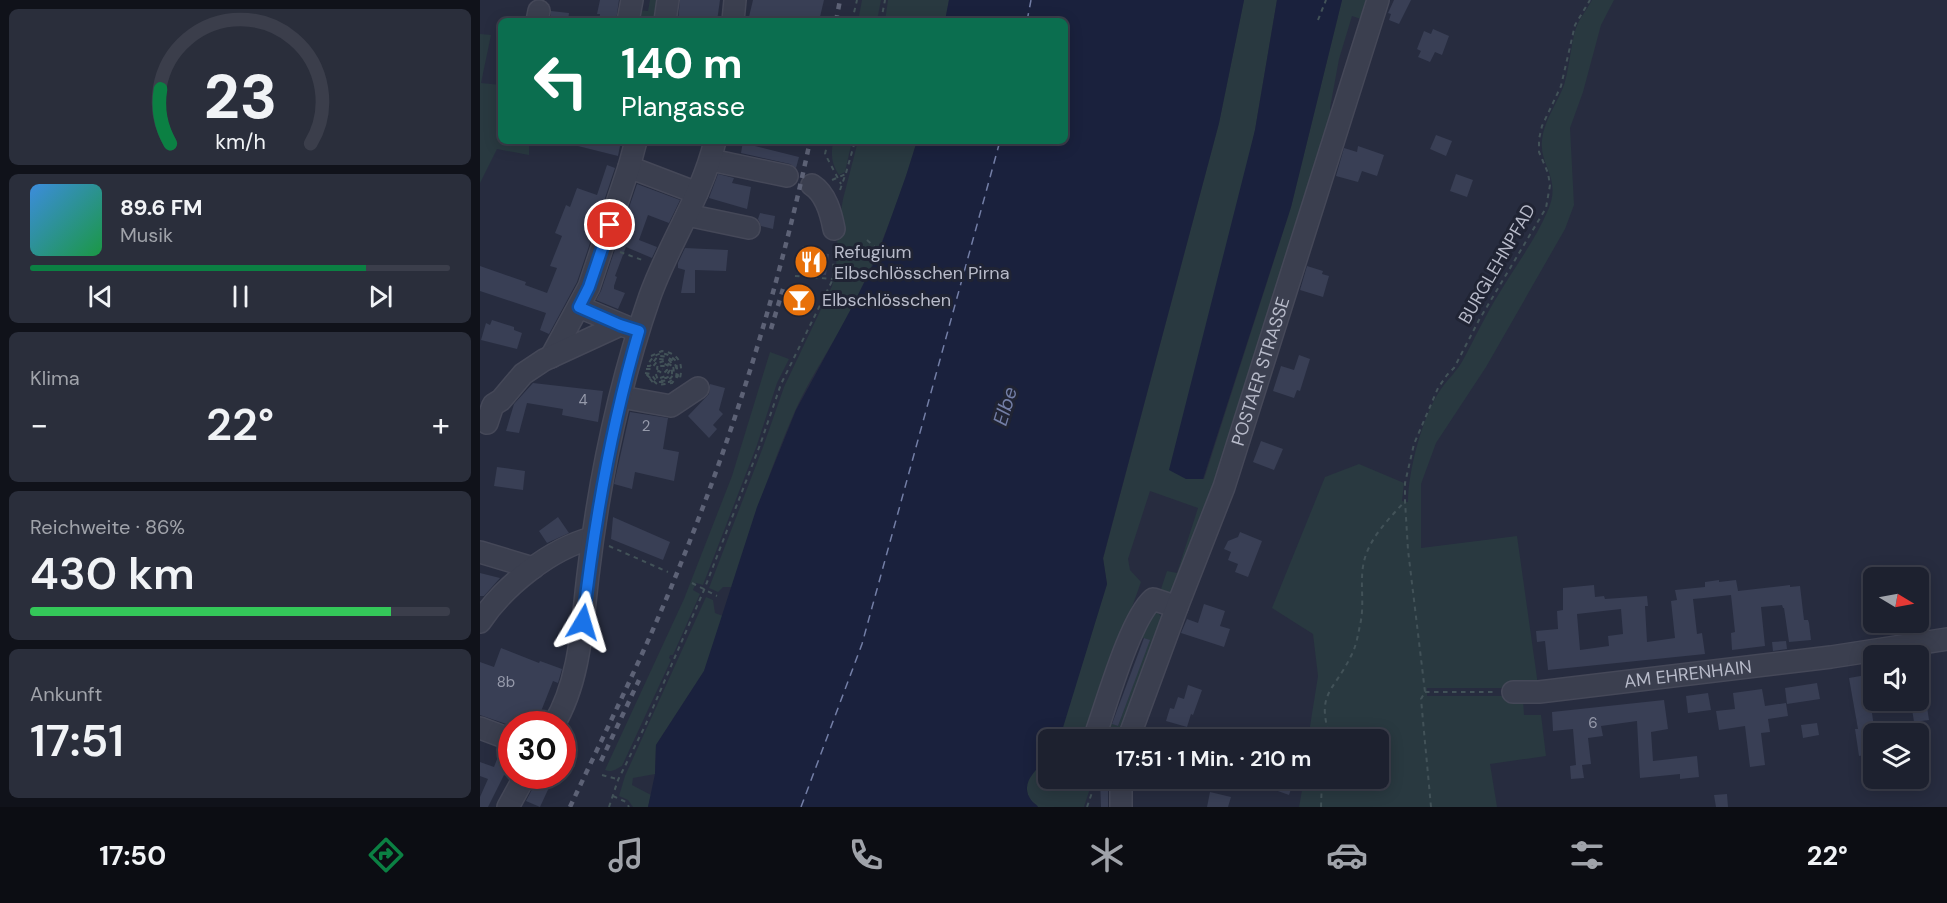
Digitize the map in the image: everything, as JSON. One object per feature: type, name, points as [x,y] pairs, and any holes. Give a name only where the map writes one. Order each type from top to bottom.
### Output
[{"type":"street","points":[[629,18],[632,0]]},
{"type":"street","points":[[665,18],[668,0]]},
{"type":"street","name":"POSTAER STRASSE","points":[[1132,729],[1224,487],[1378,0]]},
{"type":"street","points":[[552,357],[589,287],[635,144]]},
{"type":"street","points":[[562,711],[573,681],[583,622],[592,538],[627,370],[630,328],[651,294],[697,193],[713,150],[787,176]]},
{"type":"street","points":[[629,167],[697,193]]},
{"type":"street","points":[[812,185],[831,210],[834,229]]},
{"type":"street","points":[[687,214],[749,228]]},
{"type":"street","points":[[579,307],[630,328]]},
{"type":"street","points":[[487,423],[493,405],[501,400],[523,374],[552,357],[630,328]]},
{"type":"street","points":[[621,397],[671,406],[698,388]]},
{"type":"street","points":[[480,622],[509,587],[533,568],[574,543],[592,538]]},
{"type":"street","points":[[480,552],[533,568]]},
{"type":"street","points":[[1097,729],[1136,623],[1147,604],[1153,599],[1177,607]]},
{"type":"street","name":"AM EHRENHAIN","points":[[1513,692],[1539,692],[1831,657],[1947,639]]},
{"type":"street","points":[[480,728],[498,735]]},
{"type":"street","points":[[508,807],[518,789]]},
{"type":"street","points":[[1121,789],[1121,807]]},
{"type":"path","points":[[853,18],[857,0]]},
{"type":"path","points":[[882,18],[885,0]]},
{"type":"path","points":[[1318,20],[1326,0]]},
{"type":"path","name":"BURGLEHNPFAD","points":[[1431,807],[1421,699],[1425,692],[1408,550],[1405,483],[1414,444],[1438,388],[1454,368],[1479,320],[1546,208],[1550,185],[1548,173],[1539,152],[1539,139],[1542,126],[1561,86],[1575,25],[1590,0]]},
{"type":"path","points":[[827,144],[825,154],[841,184],[854,144]]},
{"type":"path","points":[[609,807],[618,780],[645,726],[704,590],[760,446],[781,384],[832,279],[834,229]]},
{"type":"path","points":[[867,240],[877,249]]},
{"type":"path","points":[[603,245],[662,268]]},
{"type":"path","points":[[795,276],[832,279]]},
{"type":"path","points":[[627,370],[649,373],[657,382],[669,382],[676,377],[677,369],[676,364],[670,358],[665,355],[658,356],[650,366],[647,366],[651,358],[657,354],[667,354],[676,361],[679,370],[677,379],[663,385],[654,382],[648,374],[647,377],[654,385],[673,386],[680,379],[681,362],[674,354],[662,351],[650,357],[645,367],[651,369],[659,359],[669,360],[674,367],[672,378],[664,381],[658,380],[655,372],[659,371],[663,374],[667,370],[666,366],[660,364],[669,366],[670,370],[660,378],[672,375],[672,366],[663,361],[656,367],[663,369]]},
{"type":"path","points":[[1327,729],[1323,707],[1326,694],[1352,655],[1361,622],[1361,573],[1365,555],[1373,538],[1405,501]]},
{"type":"path","points":[[592,538],[668,572]]},
{"type":"path","points":[[692,583],[717,596]]},
{"type":"path","points":[[1425,692],[1513,692]]},
{"type":"path","points":[[602,775],[618,780]]},
{"type":"path","points":[[1087,807],[1093,789]]},
{"type":"path","points":[[1321,807],[1322,789]]},
{"type":"path","points":[[613,796],[626,802],[629,807]]},
{"type":"shaded area","points":[[650,0],[660,0],[657,18],[636,18],[637,10],[648,11]]},
{"type":"shaded area","points":[[862,0],[881,0],[878,18],[859,18]]},
{"type":"shaded area","points":[[888,0],[949,0],[946,18],[885,18]]},
{"type":"shaded area","points":[[1244,0],[1277,0],[1255,130],[1186,479],[1204,479],[1291,207],[1342,0],[1374,0],[1367,21],[1352,16],[1339,59],[1330,108],[1334,118],[1231,443],[1171,594],[1159,595],[1167,571],[1177,573],[1198,508],[1150,491],[1128,559],[1130,570],[1141,582],[1089,729],[1061,729],[1107,584],[1103,559],[1219,123]]},
{"type":"shaded area","points":[[1592,0],[1614,0],[1601,25],[1583,92],[1570,128],[1574,205],[1565,229],[1486,367],[1436,443],[1421,484],[1421,548],[1517,536],[1538,685],[1511,688],[1427,688],[1427,696],[1511,696],[1523,700],[1524,715],[1541,715],[1546,756],[1490,764],[1497,807],[1299,807],[1302,789],[1389,789],[1389,729],[1310,729],[1318,676],[1313,634],[1272,608],[1325,477],[1359,464],[1404,483],[1402,501],[1408,502],[1418,443],[1434,400],[1461,364],[1490,309],[1532,242],[1552,199],[1553,189],[1542,149],[1543,133],[1564,85],[1572,44],[1580,20]]},
{"type":"shaded area","points":[[480,34],[491,35],[481,83],[498,85],[498,144],[529,144],[529,155],[497,149],[480,183]]},
{"type":"shaded area","points":[[833,144],[851,144],[845,172],[839,175],[834,167]]},
{"type":"shaded area","points":[[857,144],[916,144],[896,205],[871,267],[845,320],[801,398],[786,433],[761,498],[732,587],[723,587],[718,592],[709,588],[784,387],[832,286],[843,199]]},
{"type":"shaded area","points":[[770,352],[789,359],[777,383],[757,445],[703,585],[696,583],[693,590],[700,594],[673,655],[670,655],[671,660],[622,766],[607,771],[605,770],[684,599],[732,476]]},
{"type":"shaded area","points":[[706,597],[713,600],[715,613],[723,616],[704,671],[656,745],[655,774],[633,778],[632,785],[651,795],[648,807],[633,807],[628,800],[619,796],[625,776]]},
{"type":"shaded area","points":[[1156,611],[1161,616],[1162,625],[1122,729],[1105,729],[1107,722],[1118,726],[1149,640],[1138,636],[1146,615]]},
{"type":"shaded area","points":[[1038,768],[1038,789],[1090,789],[1084,807],[1038,807],[1032,801],[1027,788]]},
{"type":"water","name":"Elbe","points":[[949,0],[1244,0],[1219,123],[1103,558],[1107,584],[1063,729],[1038,729],[1038,768],[1028,782],[1027,788],[1032,801],[1038,807],[648,807],[655,774],[656,745],[704,671],[757,507],[796,410],[877,257],[916,144],[1068,144],[1068,18],[946,18]]},
{"type":"water","points":[[1277,0],[1342,0],[1291,207],[1203,479],[1186,479],[1169,470],[1255,130]]},
{"type":"building","points":[[600,0],[619,0],[616,18],[599,18],[600,14],[597,14]]},
{"type":"building","points":[[680,0],[720,0],[717,18],[678,18]]},
{"type":"building","points":[[753,0],[824,0],[820,18],[749,18]]},
{"type":"building","points":[[1394,0],[1411,0],[1399,24],[1389,20],[1391,14],[1388,13]]},
{"type":"building","points":[[551,11],[569,13],[568,18],[550,18]]},
{"type":"building","points":[[1433,29],[1449,36],[1442,55],[1435,52],[1430,62],[1418,57],[1421,51],[1417,49],[1424,31],[1431,34]]},
{"type":"building","points":[[1436,135],[1452,141],[1446,156],[1430,149]]},
{"type":"building","points":[[574,144],[620,144],[618,156]]},
{"type":"building","points":[[742,144],[755,144],[755,146],[799,157],[796,168],[790,164],[741,153]]},
{"type":"building","points":[[1358,146],[1384,155],[1377,176],[1362,171],[1358,182],[1336,176],[1344,148],[1357,152]]},
{"type":"building","points":[[607,165],[615,168],[577,282],[549,334],[540,330],[546,313],[480,291],[480,266],[526,282],[525,285],[547,293],[557,268],[550,266],[562,236],[555,233],[566,205],[570,207],[577,188],[597,195]]},
{"type":"building","points":[[718,174],[734,178],[732,183],[751,187],[747,209],[709,198]]},
{"type":"building","points":[[1456,174],[1473,180],[1467,197],[1450,191]]},
{"type":"building","points":[[637,184],[680,200],[669,223],[648,215],[639,240],[657,247],[652,258],[626,247],[615,276],[617,277],[614,289],[625,293],[618,309],[596,300]]},
{"type":"building","points":[[760,213],[775,216],[773,229],[761,226],[758,219]]},
{"type":"building","points":[[803,246],[818,248],[818,253],[829,254],[826,275],[797,273],[800,249]]},
{"type":"building","points":[[685,248],[728,250],[726,271],[695,270],[695,293],[681,293],[685,270],[678,268],[678,263]]},
{"type":"building","points":[[1307,266],[1323,271],[1322,274],[1329,276],[1323,297],[1300,290]]},
{"type":"building","points":[[492,320],[514,327],[514,330],[522,333],[517,349],[481,340],[486,323],[490,325]]},
{"type":"building","points":[[1299,355],[1310,359],[1300,391],[1297,390],[1294,398],[1273,391],[1281,366],[1294,370]]},
{"type":"building","points":[[533,383],[603,391],[598,422],[562,415],[563,409],[527,403],[519,433],[506,431],[514,404]]},
{"type":"building","points":[[710,384],[725,388],[719,410],[723,414],[713,425],[717,429],[709,438],[688,416],[709,394]]},
{"type":"building","points":[[630,412],[668,418],[663,449],[679,452],[674,481],[635,472],[632,489],[614,484]]},
{"type":"building","points":[[1261,441],[1283,449],[1274,470],[1253,462]]},
{"type":"building","points":[[497,467],[525,471],[523,490],[494,486]]},
{"type":"building","points":[[558,517],[569,533],[547,543],[539,531]]},
{"type":"building","points":[[613,517],[670,542],[663,560],[611,539]]},
{"type":"building","points":[[1240,532],[1262,541],[1248,577],[1235,572],[1238,564],[1228,560],[1231,552],[1224,549],[1228,541],[1238,537]]},
{"type":"building","points":[[480,573],[500,578],[484,596],[480,596]]},
{"type":"building","points":[[1736,580],[1738,591],[1790,585],[1790,587],[1800,586],[1804,620],[1808,620],[1811,640],[1789,642],[1782,605],[1761,607],[1765,646],[1732,650],[1731,633],[1735,632],[1731,595],[1693,599],[1697,634],[1702,633],[1705,654],[1548,670],[1545,641],[1537,642],[1536,631],[1558,629],[1557,611],[1563,610],[1563,588],[1594,585],[1595,597],[1604,596],[1605,599],[1647,596],[1648,606],[1645,606],[1647,642],[1675,638],[1671,601],[1677,600],[1675,590],[1705,587],[1705,582]],"holes":[[[1621,609],[1623,634],[1608,636],[1609,646],[1580,650],[1577,614]]]},
{"type":"building","points":[[1204,604],[1225,611],[1220,626],[1230,629],[1224,647],[1181,633],[1187,619],[1198,623]]},
{"type":"building","points":[[1144,638],[1150,640],[1118,726],[1112,724]]},
{"type":"building","points":[[1786,641],[1787,649],[1773,651],[1772,642]]},
{"type":"building","points":[[501,648],[539,663],[540,661],[562,669],[558,683],[553,681],[541,711],[498,711],[498,721],[480,715],[480,662],[494,667]]},
{"type":"building","points":[[1863,676],[1863,711],[1872,711],[1873,723],[1863,723],[1863,755],[1859,756],[1855,729],[1858,729],[1849,678]]},
{"type":"building","points":[[1817,683],[1820,699],[1787,704],[1785,688]]},
{"type":"building","points":[[1188,685],[1202,690],[1187,727],[1166,721],[1170,708],[1174,709],[1178,697],[1184,699]]},
{"type":"building","points":[[1762,689],[1765,706],[1786,703],[1788,716],[1768,719],[1770,732],[1761,733],[1765,765],[1750,767],[1745,726],[1719,730],[1716,711],[1735,709],[1733,693]]},
{"type":"building","points":[[1708,693],[1711,710],[1688,713],[1686,696]]},
{"type":"building","points":[[1664,700],[1668,729],[1651,732],[1653,761],[1697,756],[1699,777],[1680,779],[1680,774],[1640,778],[1637,721],[1601,726],[1603,736],[1588,738],[1591,764],[1582,765],[1584,778],[1571,779],[1570,766],[1576,765],[1573,729],[1553,731],[1552,712]]},
{"type":"building","points":[[1912,711],[1928,711],[1929,720],[1914,722]]},
{"type":"building","points":[[1817,723],[1819,735],[1803,738],[1801,725]]},
{"type":"building","points":[[498,757],[498,787],[488,807],[480,807],[480,797],[488,779],[480,776],[480,762],[494,767]]},
{"type":"building","points":[[532,789],[548,789],[540,807],[526,801]]},
{"type":"building","points":[[1100,789],[1108,789],[1108,807],[1101,807]]},
{"type":"building","points":[[1275,789],[1291,789],[1289,795]]},
{"type":"building","points":[[1210,792],[1231,797],[1228,807],[1207,807]]},
{"type":"building","points":[[1727,794],[1728,807],[1716,807],[1714,795]]},
{"type":"ferry route","points":[[1028,18],[1031,0]]},
{"type":"ferry route","points":[[801,807],[862,644],[999,144]]},
{"type":"railway","points":[[837,18],[840,0]]},
{"type":"railway","points":[[570,807],[655,625],[720,460],[771,301],[809,144]]},
{"type":"railway","points":[[771,329],[783,289]]},
{"type":"railway","points":[[601,761],[639,680]]},
{"type":"place","name":"Refugium Elbschlösschen Pirna","points":[[811,262]]},
{"type":"place","name":"Elbschlösschen","points":[[799,300]]},
{"type":"route","points":[[583,622],[592,538],[627,370],[639,331],[579,307],[589,287],[610,225]]}]
